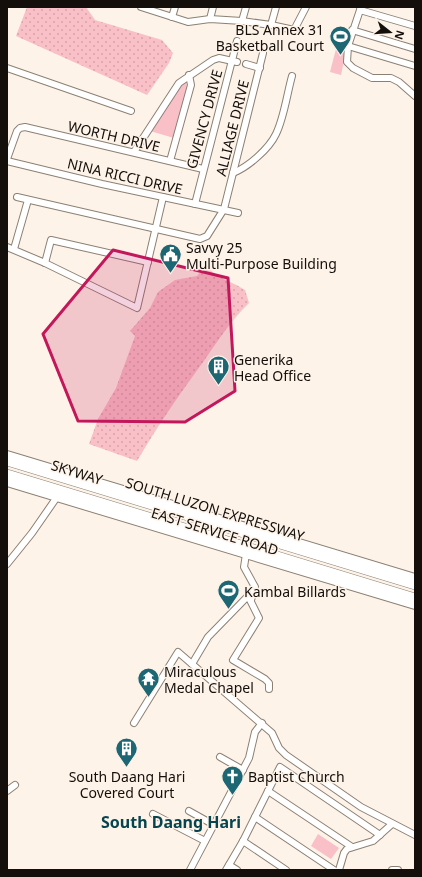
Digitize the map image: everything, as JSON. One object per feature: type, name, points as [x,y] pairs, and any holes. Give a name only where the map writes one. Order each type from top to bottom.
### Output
[{"type":"highway","name":"SOUTH LUZON EXPRESSWAY","points":[[7,461],[415,584]]},
{"type":"highway","name":"SKYWAY","points":[[7,465],[415,588]]},
{"type":"highway","name":"SOUTH LUZON EXPRESSWAY","points":[[7,473],[415,598]]},
{"type":"highway","name":"SKYWAY","points":[[7,473],[415,594]]},
{"type":"main road","points":[[7,455],[415,578]]},
{"type":"main road","name":"EAST SERVICE ROAD","points":[[7,482],[415,605]]},
{"type":"street","points":[[141,7],[188,22],[210,19],[242,21],[271,24],[294,30],[306,7]]},
{"type":"street","points":[[172,17],[175,7]]},
{"type":"street","points":[[210,19],[213,7]]},
{"type":"street","points":[[242,21],[246,7]]},
{"type":"street","points":[[271,24],[276,7]]},
{"type":"street","points":[[415,26],[360,8],[348,46],[347,62],[353,68],[372,78],[391,78],[399,82],[415,96]]},
{"type":"street","points":[[352,30],[415,49]]},
{"type":"street","name":"GIVENCY DRIVE","points":[[195,204],[203,169],[235,61],[237,41]]},
{"type":"street","points":[[348,46],[415,66]]},
{"type":"street","name":"ALLIAGE DRIVE","points":[[16,197],[200,240],[207,236],[224,209],[264,53]]},
{"type":"street","points":[[134,152],[172,91],[190,74],[219,58],[235,61]]},
{"type":"street","points":[[246,64],[260,68]]},
{"type":"street","points":[[7,68],[131,111]]},
{"type":"street","points":[[170,161],[191,85],[190,74]]},
{"type":"street","points":[[233,174],[245,168],[252,162],[277,133],[292,76]]},
{"type":"street","name":"WORTH DRIVE","points":[[7,160],[20,128],[25,127],[203,169]]},
{"type":"street","name":"NINA RICCI DRIVE","points":[[7,160],[238,213]]},
{"type":"street","points":[[7,246],[136,308],[163,197]]},
{"type":"street","points":[[14,249],[28,200]]},
{"type":"street","points":[[45,263],[51,240],[148,262]]},
{"type":"street","points":[[7,564],[32,532],[56,497]]},
{"type":"street","points":[[246,554],[244,568],[255,587],[251,600]]},
{"type":"street","points":[[192,664],[208,638],[248,596],[259,618],[233,660],[265,678],[269,683],[269,688]]},
{"type":"street","points":[[134,723],[178,652],[272,732],[279,748],[286,755],[342,795],[392,824],[415,835]]},
{"type":"street","points":[[190,870],[252,752],[255,732],[262,723]]},
{"type":"street","points":[[220,757],[243,770]]},
{"type":"street","points":[[237,870],[227,868],[243,841],[280,767],[380,835]]},
{"type":"street","points":[[7,791],[15,785]]},
{"type":"street","points":[[268,791],[352,848]]},
{"type":"street","points":[[189,812],[214,825]]},
{"type":"street","points":[[153,814],[205,841]]},
{"type":"street","points":[[255,817],[334,870]]},
{"type":"street","points":[[339,870],[344,852],[352,848],[374,842],[392,824]]},
{"type":"street","points":[[243,841],[286,870]]},
{"type":"street","points":[[392,870],[398,870]]},
{"type":"highlighted area","points":[[113,250],[228,278],[235,391],[185,422],[78,421],[43,334]]},
{"type":"shaded area","points":[[27,7],[86,7],[95,20],[162,40],[173,53],[169,63],[147,95],[16,36]]},
{"type":"shaded area","name":"BLS Annex 31 Basketball Court","points":[[336,49],[346,51],[341,75],[330,72]]},
{"type":"shaded area","points":[[186,82],[187,87],[174,138],[150,131],[182,84]]},
{"type":"shaded area","points":[[206,265],[214,274],[245,290],[249,303],[221,336],[153,434],[137,461],[89,444],[98,419],[116,388],[135,336],[130,331],[150,308],[158,292],[175,280],[197,276]]},
{"type":"shaded area","points":[[318,834],[339,848],[331,859],[311,846]]},
{"type":"place","name":"BLS Annex 31 Basketball Court","points":[[340,56]]},
{"type":"place","name":"Savvy 25 Multi-Purpose Building","points":[[170,274]]},
{"type":"place","name":"Generika Head Office","points":[[218,386]]},
{"type":"place","name":"Kambal Billards","points":[[229,610]]},
{"type":"place","name":"Miraculous Medal Chapel","points":[[149,698]]},
{"type":"place","name":"South Daang Hari Covered Court","points":[[127,768]]},
{"type":"place","name":"Baptist Church","points":[[232,796]]},
{"type":"district","name":"South Daang Hari","points":[[171,822]]}]
